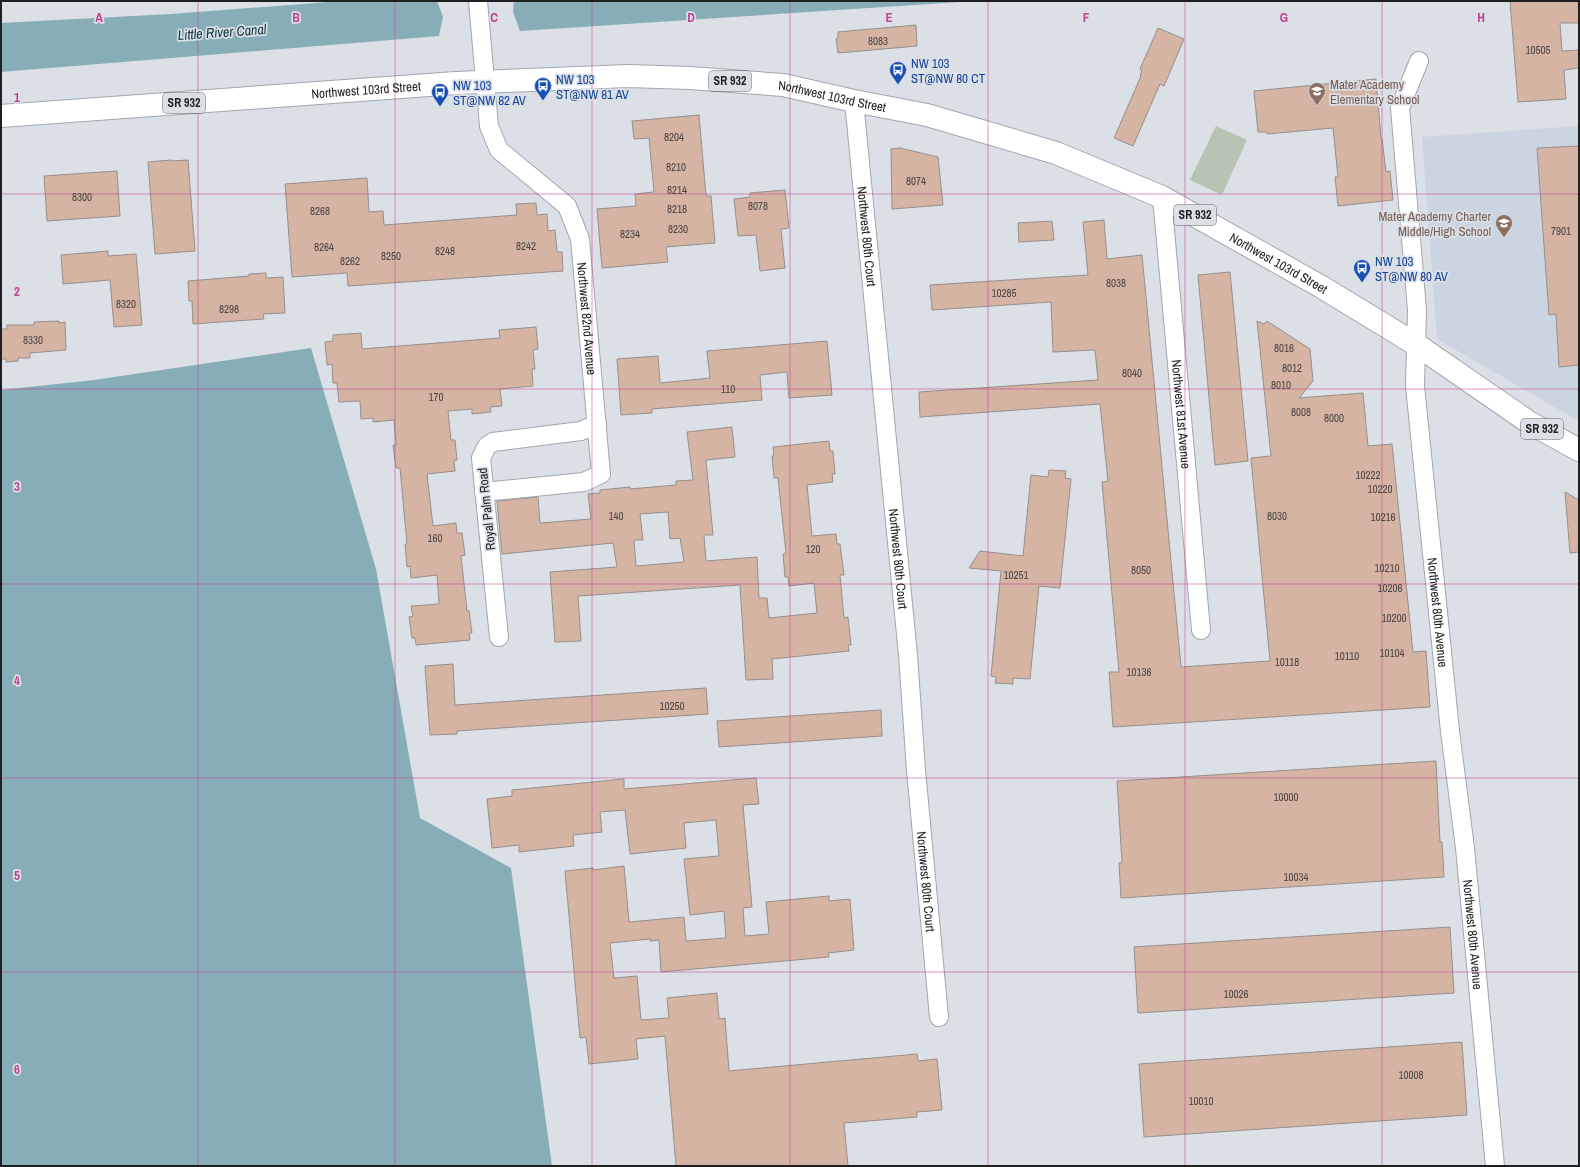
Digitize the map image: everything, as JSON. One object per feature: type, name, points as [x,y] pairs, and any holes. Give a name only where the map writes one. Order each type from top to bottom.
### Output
[{"type":"main road","name":"Northwest 103rd Street","points":[[1,116],[485,81],[628,76],[690,78],[783,85],[927,115],[1056,153],[1162,197],[1320,286],[1417,345],[1530,423],[1579,450]]},
{"type":"street","name":"Northwest 82nd Avenue","points":[[478,1],[489,126],[499,150],[567,206],[580,239],[601,474],[584,482],[484,492]]},
{"type":"street","name":"Northwest 80th Avenue","points":[[1419,61],[1400,108],[1417,310],[1415,386],[1450,731],[1466,848],[1495,1166]]},
{"type":"street","name":"Northwest 80th Court","points":[[854,101],[906,640],[916,770],[939,1017]]},
{"type":"street","name":"Northwest 81st Avenue","points":[[1162,197],[1201,630]]},
{"type":"street","name":"Royal Palm Road","points":[[499,637],[481,458],[487,446],[493,442],[581,431],[597,424]]},
{"type":"shaded area","name":"Mater Academy Charter Middle/High School","points":[[1579,126],[1579,421],[1437,339],[1422,137]]},
{"type":"green space","points":[[1216,126],[1247,140],[1222,195],[1190,180]]},
{"type":"water","name":"Little River Canal","points":[[342,1],[437,1],[443,17],[439,36],[1,72],[1,23],[171,14]]},
{"type":"water","points":[[514,1],[975,1],[520,31],[513,12]]},
{"type":"water","points":[[311,348],[376,569],[420,818],[511,868],[552,1166],[1,1166],[1,390],[94,380]]},
{"type":"building","points":[[1510,1],[1579,1],[1579,23],[1560,23],[1562,51],[1579,50],[1579,68],[1564,70],[1566,99],[1518,102]]},
{"type":"building","points":[[916,25],[917,46],[838,53],[836,39],[838,38],[838,32]]},
{"type":"building","points":[[1158,28],[1184,39],[1164,86],[1160,84],[1133,146],[1114,138],[1141,76],[1142,70],[1140,69]]},
{"type":"building","points":[[1376,79],[1381,138],[1386,172],[1390,171],[1393,200],[1338,206],[1335,177],[1338,177],[1333,128],[1267,134],[1267,132],[1258,132],[1254,91]]},
{"type":"building","points":[[699,115],[706,196],[711,196],[715,243],[666,247],[668,262],[602,268],[597,209],[636,206],[635,194],[654,192],[649,138],[634,139],[632,121]]},
{"type":"building","points":[[1579,146],[1579,365],[1559,367],[1556,314],[1549,315],[1537,148]]},
{"type":"building","points":[[900,148],[938,157],[943,205],[892,209],[891,149]]},
{"type":"building","points":[[188,160],[195,251],[155,254],[148,162]]},
{"type":"building","points":[[117,171],[120,216],[47,221],[44,176]]},
{"type":"building","points":[[367,178],[369,212],[383,211],[384,225],[517,215],[516,204],[536,203],[537,215],[547,214],[548,231],[555,230],[557,252],[562,252],[563,271],[348,286],[347,273],[292,277],[285,184]]},
{"type":"building","points":[[785,190],[789,228],[781,229],[785,268],[760,271],[756,235],[738,236],[734,199],[750,197],[750,193]]},
{"type":"building","points":[[1104,220],[1107,259],[1142,255],[1181,667],[1270,661],[1251,458],[1271,456],[1257,321],[1264,324],[1267,321],[1310,349],[1313,381],[1299,398],[1363,393],[1368,446],[1392,444],[1413,652],[1426,651],[1430,707],[1113,727],[1109,672],[1119,672],[1102,482],[1108,481],[1100,404],[920,417],[919,392],[1098,380],[1095,350],[1053,352],[1051,302],[932,310],[930,285],[1088,275],[1083,222]]},
{"type":"building","points":[[1052,221],[1054,240],[1019,242],[1018,223]]},
{"type":"building","points":[[108,251],[108,256],[136,254],[142,325],[114,327],[110,280],[63,284],[61,255]]},
{"type":"building","points":[[1230,272],[1248,461],[1215,465],[1198,275]]},
{"type":"building","points":[[266,273],[266,278],[283,277],[285,313],[263,314],[264,319],[193,324],[192,301],[189,301],[188,281],[249,276],[249,274]]},
{"type":"building","points":[[59,321],[59,323],[65,322],[66,350],[30,353],[30,358],[18,358],[18,361],[6,362],[6,359],[1,359],[1,329],[7,329],[7,325],[34,325],[34,322]]},
{"type":"building","points":[[536,327],[538,349],[533,350],[535,369],[532,369],[533,386],[500,389],[502,406],[490,407],[491,412],[472,414],[472,409],[448,411],[451,440],[455,440],[457,460],[454,461],[455,471],[427,474],[433,526],[456,523],[457,533],[462,533],[465,555],[461,556],[467,611],[469,611],[472,633],[469,633],[470,640],[416,645],[415,638],[412,638],[409,617],[413,616],[411,606],[439,604],[437,575],[411,578],[410,566],[407,567],[405,544],[407,544],[400,468],[396,468],[393,445],[396,445],[394,420],[373,422],[373,418],[361,419],[360,401],[339,402],[337,383],[333,383],[332,364],[327,365],[325,342],[333,341],[333,335],[361,333],[362,349],[500,338],[499,330]]},
{"type":"building","points":[[827,341],[832,395],[789,398],[787,372],[760,375],[762,400],[652,409],[652,413],[621,415],[617,359],[658,356],[660,383],[710,378],[707,351]]},
{"type":"building","points":[[732,427],[735,457],[706,460],[713,535],[704,535],[706,561],[757,557],[759,598],[767,598],[769,618],[817,613],[814,583],[789,586],[788,577],[785,577],[783,554],[786,553],[778,478],[774,478],[772,456],[774,456],[773,447],[829,441],[830,451],[833,451],[835,474],[832,474],[833,482],[807,485],[812,536],[836,534],[837,544],[840,544],[844,575],[840,575],[844,618],[848,617],[851,645],[848,645],[849,651],[772,659],[773,679],[746,680],[740,585],[578,596],[581,641],[555,642],[550,572],[617,567],[613,543],[502,554],[497,501],[538,497],[540,523],[591,519],[588,494],[600,493],[600,490],[676,485],[676,481],[693,480],[687,432]],"holes":[[[668,512],[670,539],[680,538],[684,562],[636,566],[634,540],[643,540],[640,514]]]},
{"type":"building","points":[[1049,470],[1066,471],[1065,478],[1071,479],[1060,588],[1039,586],[1030,679],[1013,678],[1013,684],[995,683],[996,677],[991,676],[1001,571],[969,568],[980,551],[1023,556],[1031,475],[1048,477]]},
{"type":"building","points":[[1565,492],[1579,500],[1579,552],[1570,553]]},
{"type":"building","points":[[453,664],[455,705],[706,688],[708,714],[457,731],[457,734],[430,735],[425,666]]},
{"type":"building","points":[[881,710],[882,736],[719,747],[717,721]]},
{"type":"building","points":[[1436,761],[1440,842],[1442,842],[1444,877],[1121,898],[1119,863],[1122,863],[1117,781]]},
{"type":"building","points":[[756,778],[759,804],[743,805],[752,907],[743,908],[745,936],[769,934],[766,902],[829,896],[829,901],[850,899],[854,950],[828,953],[829,957],[661,972],[659,940],[650,941],[650,939],[610,943],[614,978],[637,976],[641,1020],[669,1018],[667,998],[717,993],[719,1019],[725,1018],[729,1071],[917,1054],[918,1061],[937,1059],[942,1110],[917,1112],[917,1117],[844,1123],[848,1166],[676,1166],[665,1036],[636,1039],[638,1059],[589,1064],[586,1037],[580,1038],[565,871],[593,868],[593,870],[624,866],[629,922],[684,917],[686,941],[726,938],[724,911],[690,915],[684,859],[719,856],[716,820],[684,823],[686,848],[630,854],[625,810],[600,812],[602,832],[573,835],[574,846],[519,852],[519,845],[492,848],[487,799],[512,796],[512,790],[624,779],[624,789]]},
{"type":"building","points":[[1450,927],[1454,993],[1138,1013],[1134,947]]},
{"type":"building","points":[[1462,1042],[1467,1115],[1144,1137],[1139,1064]]},
{"type":"place","name":"NW 103 ST@NW 80 CT","points":[[898,85]]},
{"type":"place","name":"NW 103 ST@NW 81 AV","points":[[543,101]]},
{"type":"place","name":"Mater Academy Elementary School","points":[[1317,106]]},
{"type":"place","name":"NW 103 ST@NW 82 AV","points":[[440,107]]},
{"type":"place","name":"Mater Academy Charter Middle/High School","points":[[1504,238]]},
{"type":"place","name":"NW 103 ST@NW 80 AV","points":[[1362,283]]}]
